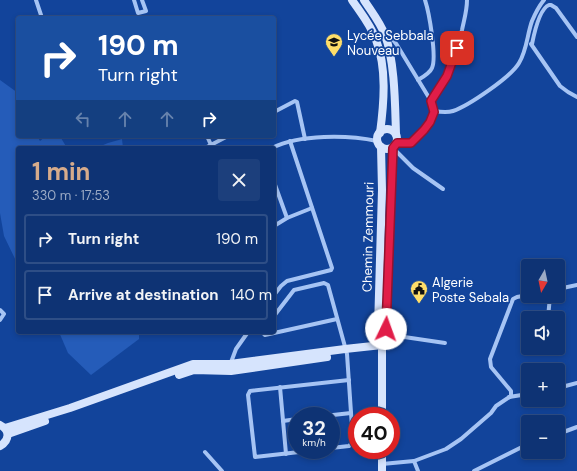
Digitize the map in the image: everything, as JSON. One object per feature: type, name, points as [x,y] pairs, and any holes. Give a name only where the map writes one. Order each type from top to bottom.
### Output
[{"type":"street","points":[[36,0],[41,16]]},
{"type":"street","points":[[134,0],[138,14],[146,11],[142,0]]},
{"type":"street","name":"Chemin Zemmouri","points":[[352,0],[372,32],[380,50],[384,106],[378,136],[382,190],[378,328],[382,348]]},
{"type":"street","name":"Chemin Zemmouri","points":[[364,0],[375,16],[384,34],[389,49],[396,134],[398,138],[395,145],[382,348]]},
{"type":"street","points":[[418,80],[426,75],[432,68],[434,57],[432,33],[424,0]]},
{"type":"street","points":[[431,101],[447,76],[455,58],[467,9],[467,0]]},
{"type":"street","points":[[434,112],[452,111],[464,106],[500,82],[519,63],[527,43],[532,22],[544,0]]},
{"type":"street","points":[[577,37],[556,8],[549,5],[544,9],[535,29],[532,44],[560,86],[577,97]]},
{"type":"street","points":[[276,146],[290,141],[305,138],[360,138],[379,144],[387,150],[395,145],[414,141],[430,122],[434,112],[431,101],[397,45],[391,38],[384,34]]},
{"type":"street","points":[[527,43],[532,44]]},
{"type":"street","points":[[276,111],[297,102],[305,138]]},
{"type":"street","points":[[380,132],[388,129],[396,134]]},
{"type":"street","points":[[208,138],[211,145],[224,138]]},
{"type":"street","points":[[276,292],[287,281],[332,269],[290,141]]},
{"type":"street","points":[[395,145],[413,168],[444,189]]},
{"type":"street","points":[[276,188],[287,218]]},
{"type":"street","points":[[276,225],[287,218],[312,208]]},
{"type":"street","points":[[276,313],[294,290],[324,283],[328,285],[346,351],[351,407]]},
{"type":"street","points":[[565,288],[577,285]]},
{"type":"street","points":[[509,397],[512,394],[511,391],[491,367],[490,359],[513,299],[521,296]]},
{"type":"street","points":[[0,310],[4,314],[0,320]]},
{"type":"street","points":[[276,333],[337,320]]},
{"type":"street","points":[[229,368],[236,349],[247,334]]},
{"type":"street","points":[[384,334],[445,342]]},
{"type":"street","points":[[0,446],[7,439],[4,429],[194,370],[229,368],[346,351],[382,348],[382,407]]},
{"type":"street","points":[[280,387],[286,454],[257,458],[254,456],[248,403],[248,395],[250,391],[280,387],[349,380]]},
{"type":"street","points":[[565,386],[577,383]]},
{"type":"street","points":[[382,459],[381,469],[414,461],[446,449],[461,439],[491,413],[496,406],[509,397],[521,395]]},
{"type":"street","points":[[283,421],[288,420]]},
{"type":"street","points":[[565,431],[577,427]]},
{"type":"street","points":[[474,471],[521,448]]},
{"type":"street","points":[[205,452],[222,471]]},
{"type":"street","points":[[414,461],[418,471]]},
{"type":"shaded area","points":[[0,80],[16,92],[16,138],[38,138],[40,141],[44,138],[61,138],[66,146],[16,146],[16,261],[4,236],[0,213]]},
{"type":"shaded area","points":[[122,139],[123,146],[101,146]]},
{"type":"shaded area","points":[[60,334],[139,334],[139,339],[91,375],[68,353]]},
{"type":"place","name":"Lycée Sebbala Nouveau","points":[[334,57]]},
{"type":"place","name":"Algerie Poste Sebala","points":[[419,304]]},
{"type":"route","points":[[386,329],[393,148],[397,143],[411,143],[414,141],[430,122],[434,112],[431,101],[444,83],[455,58],[457,48]]}]
